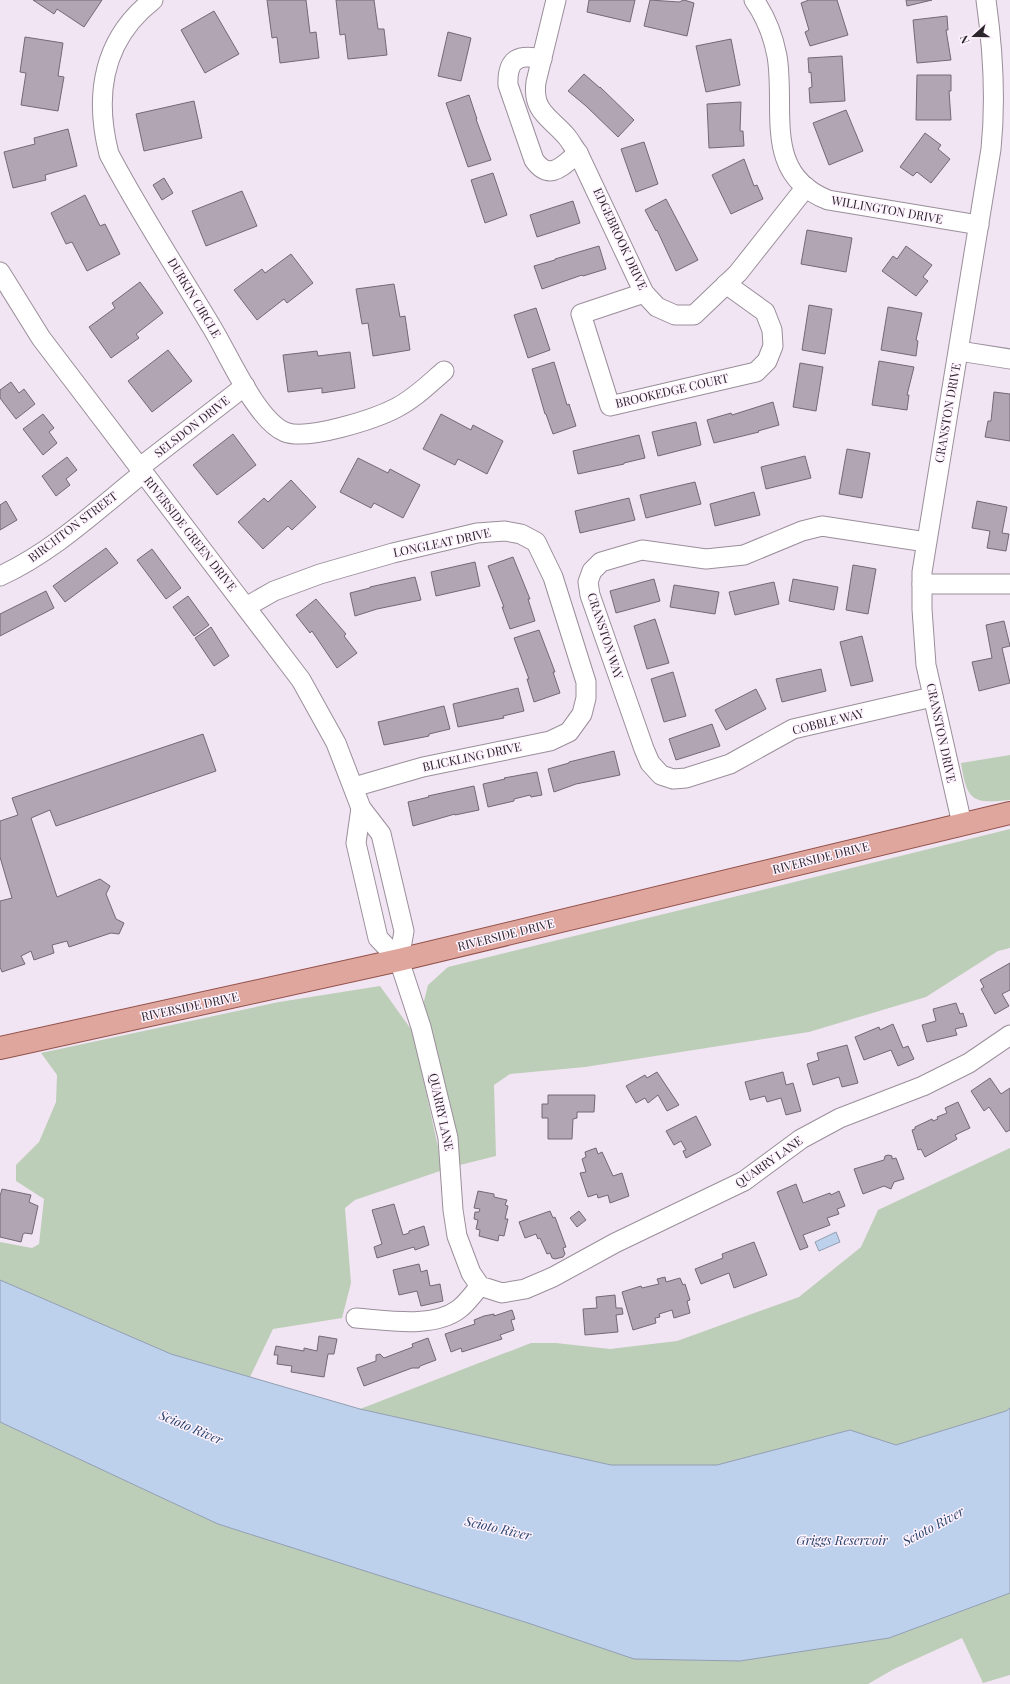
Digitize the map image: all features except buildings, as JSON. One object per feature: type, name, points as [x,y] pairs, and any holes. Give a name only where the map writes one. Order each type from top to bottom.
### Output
[{"type":"main road","name":"RIVERSIDE DRIVE","points":[[0,1048],[399,960],[1010,813]]},
{"type":"street","name":"DURKIN CIRCLE","points":[[152,0],[127,24],[112,52],[104,80],[101,102],[103,130],[109,154],[118,173],[220,340],[245,386],[276,426],[286,432],[295,434],[316,433],[372,418],[397,408],[414,397],[444,371]]},
{"type":"street","name":"EDGEBROOK DRIVE","points":[[556,0],[535,94],[538,106],[567,137],[578,153],[644,293],[657,307],[675,315],[694,315],[738,273],[806,187]]},
{"type":"street","name":"WILLINGTON DRIVE","points":[[754,0],[769,27],[777,56],[780,137],[783,151],[794,176],[817,195],[828,200],[980,225]]},
{"type":"street","name":"CRANSTON DRIVE","points":[[962,824],[932,698],[924,646],[922,584],[926,542],[980,225],[1002,132],[986,0]]},
{"type":"street","points":[[542,58],[525,56],[514,61],[508,72],[508,85],[534,160],[540,168],[548,172],[558,170],[578,153]]},
{"type":"street","name":"RIVERSIDE GREEN DRIVE","points":[[0,272],[41,338],[301,680],[336,742],[354,787],[360,808],[356,843],[378,938],[399,960]]},
{"type":"street","name":"BROOKEDGE COURT","points":[[644,293],[581,314],[610,406],[756,372],[767,361],[772,346],[772,330],[765,312],[726,284]]},
{"type":"street","points":[[959,351],[1010,359]]},
{"type":"street","name":"SELSDON DRIVE","points":[[141,471],[245,386]]},
{"type":"street","name":"BIRCHTON STREET","points":[[0,576],[31,559],[57,541],[141,471]]},
{"type":"street","name":"CRANSTON WAY","points":[[661,775],[650,763],[644,749],[590,595],[588,582],[590,576],[592,571],[601,562],[642,550],[706,558],[744,555],[802,531],[822,526],[926,542]]},
{"type":"street","name":"LONGLEAT DRIVE","points":[[246,607],[274,591],[320,574],[392,553],[477,533],[505,531],[521,534],[536,542],[553,577],[586,682],[586,698],[582,714]]},
{"type":"street","points":[[922,584],[1010,584]]},
{"type":"street","name":"COBBLE WAY","points":[[661,775],[673,779],[686,778],[730,764],[793,729],[932,698]]},
{"type":"street","name":"BLICKLING DRIVE","points":[[354,787],[423,767],[550,741],[569,732],[582,714]]},
{"type":"street","name":"RIVERSIDE GREEN DRIVE","points":[[360,808],[381,834],[404,931],[399,960]]},
{"type":"street","name":"QUARRY LANE","points":[[399,960],[421,1027],[448,1138],[457,1236],[471,1273],[480,1286],[502,1293],[525,1289],[553,1277],[615,1243],[744,1181],[801,1139],[840,1118],[923,1086],[969,1063],[1010,1035]]},
{"type":"street","points":[[356,1318],[420,1322],[458,1310],[480,1286]]},
{"type":"green space","points":[[1010,755],[1010,800],[987,801],[979,800],[974,797],[969,792],[966,785],[961,763]]},
{"type":"green space","points":[[1010,829],[1010,948],[998,951],[926,997],[809,1032],[585,1067],[510,1074],[494,1085],[496,1156],[460,1165],[423,1005],[428,985],[448,967]]},
{"type":"green space","points":[[380,986],[413,1032],[443,1170],[355,1200],[345,1208],[351,1283],[342,1318],[273,1329],[250,1377],[171,1354],[0,1280],[0,1242],[32,1248],[39,1244],[44,1199],[16,1181],[16,1165],[39,1142],[56,1102],[57,1075],[41,1053],[279,1002]]},
{"type":"green space","points":[[1010,1148],[1010,1408],[1006,1411],[896,1445],[850,1430],[717,1465],[611,1465],[360,1409],[531,1343],[556,1343],[610,1349],[677,1341],[799,1297],[861,1247],[878,1210]]},
{"type":"green space","points":[[0,1422],[218,1524],[531,1624],[634,1659],[740,1661],[889,1638],[1010,1593],[1010,1675],[983,1683],[962,1638],[894,1669],[868,1684],[0,1684]]},
{"type":"water","points":[[836,1232],[840,1242],[819,1251],[815,1242]]},
{"type":"water","name":"Griggs Reservoir","points":[[0,1280],[171,1354],[360,1409],[611,1465],[717,1465],[850,1430],[896,1445],[1006,1411],[1010,1408],[1010,1593],[889,1638],[740,1661],[634,1659],[531,1624],[218,1524],[0,1422]]},
{"type":"water label","name":"Scioto River","points":[[191,1427]]},
{"type":"water label","name":"Scioto River","points":[[933,1526]]},
{"type":"water label","name":"Scioto River","points":[[498,1528]]}]
